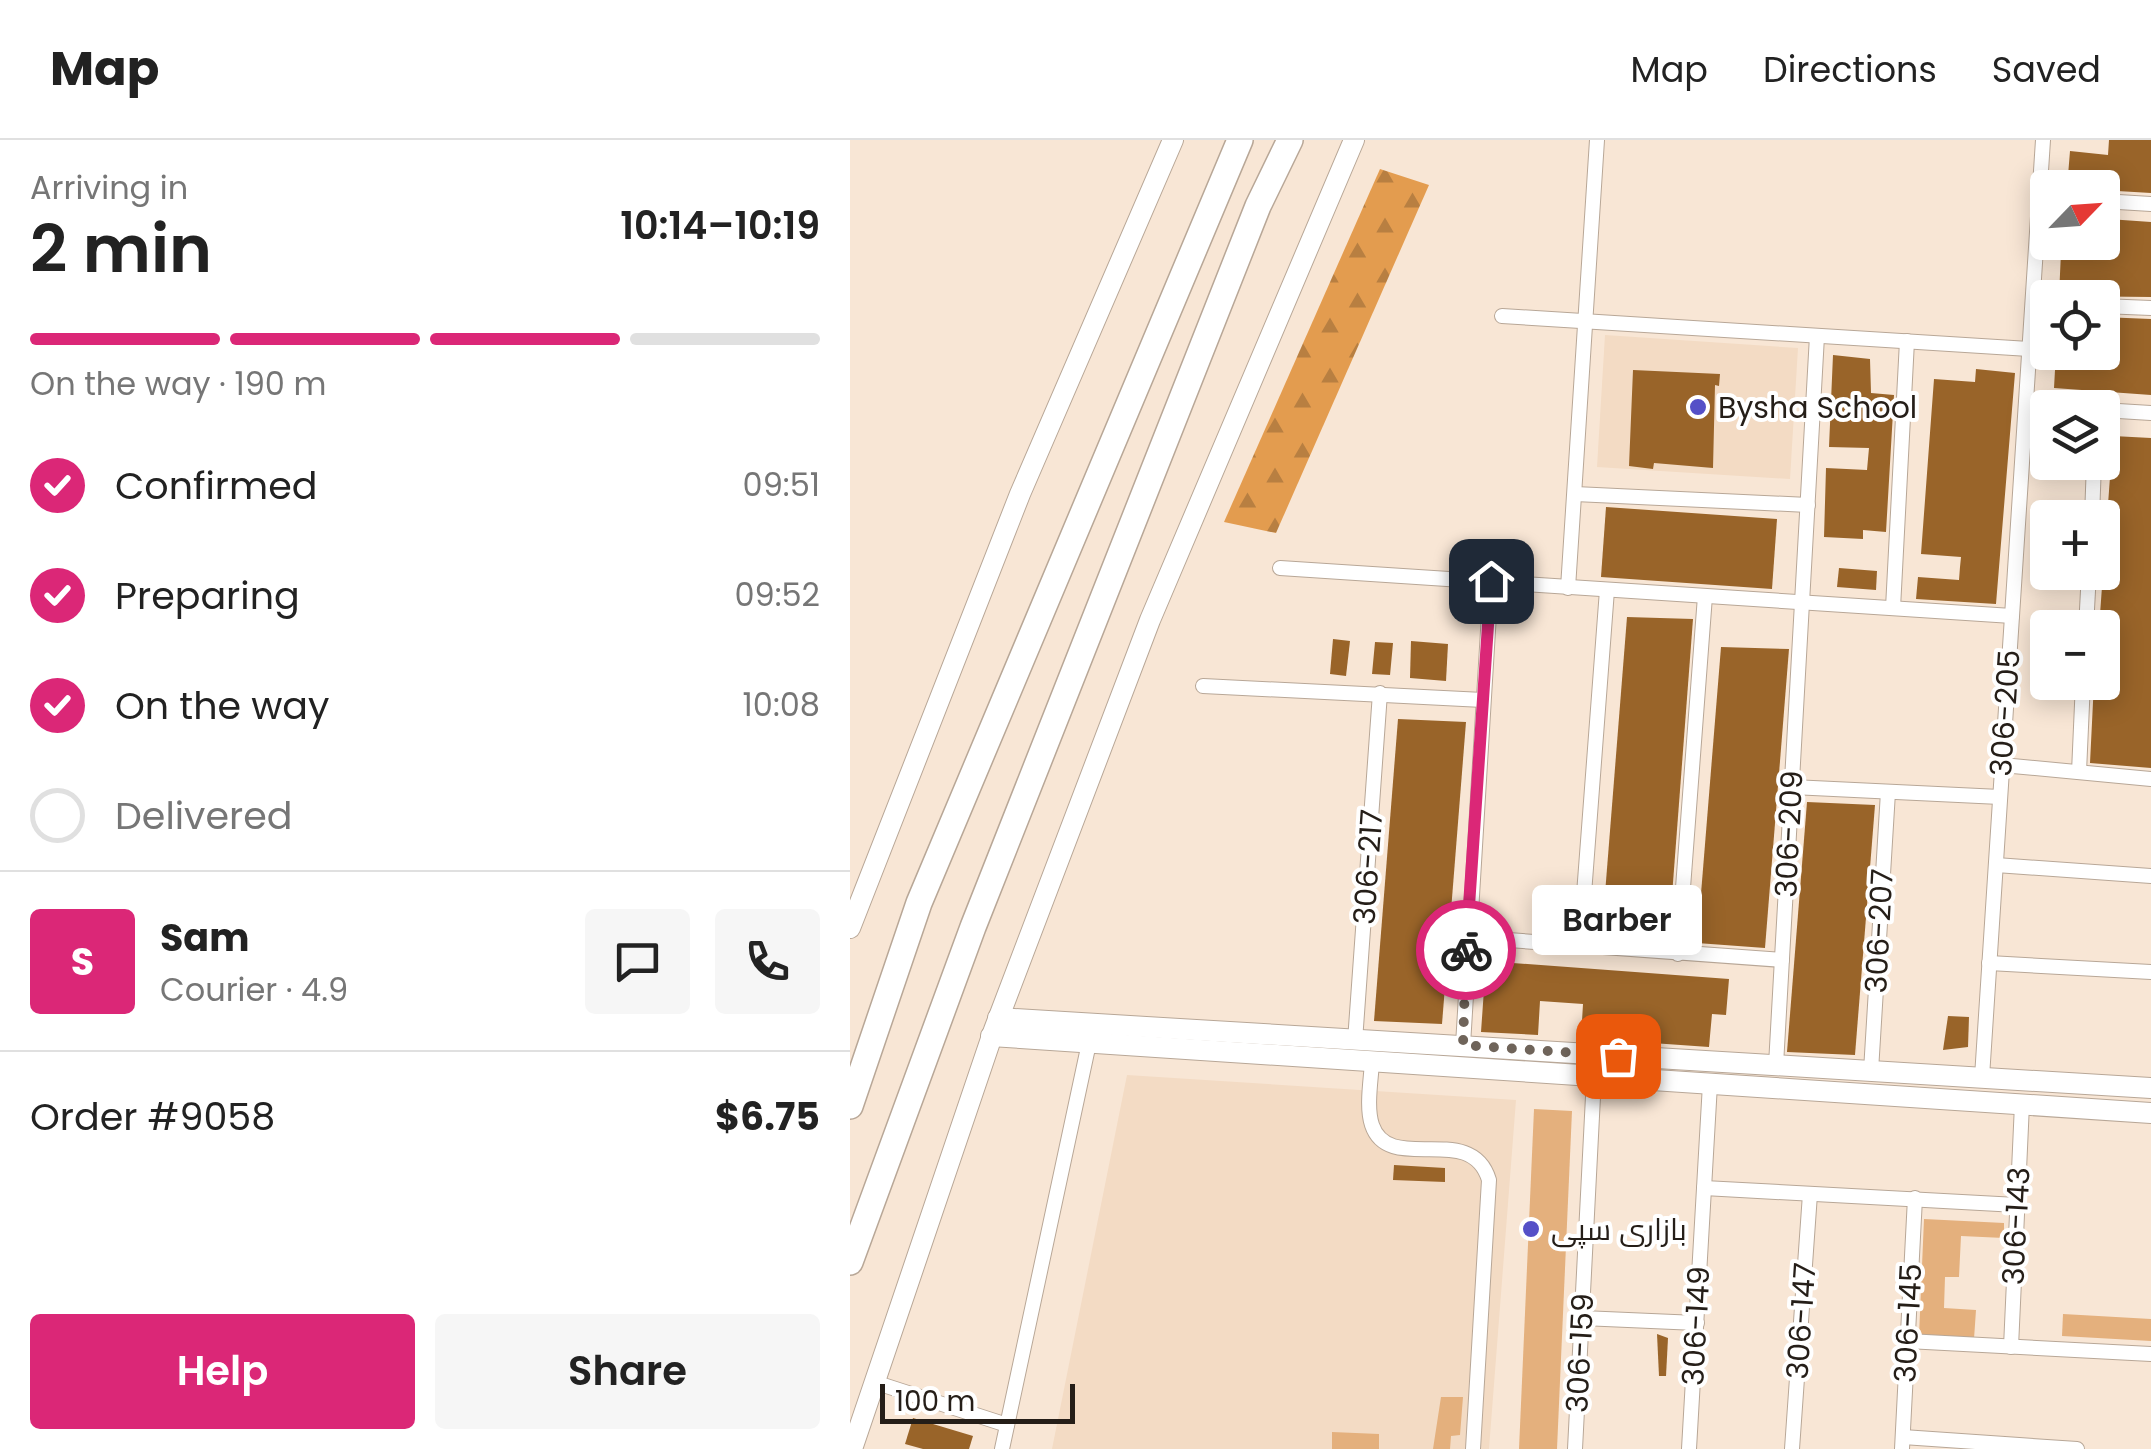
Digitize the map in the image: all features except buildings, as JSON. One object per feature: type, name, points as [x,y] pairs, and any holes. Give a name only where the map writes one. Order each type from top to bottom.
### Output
[{"type":"highway","points":[[850,1106],[919,902],[1240,140]]},
{"type":"highway","points":[[850,1262],[995,871],[1258,206],[1290,140]]},
{"type":"street","points":[[850,928],[1020,494],[1173,140]]},
{"type":"street","points":[[852,1449],[995,1027],[1150,620],[1354,140]]},
{"type":"street","points":[[1568,588],[1597,140]]},
{"type":"street","name":"306-205","points":[[2043,140],[2044,170]]},
{"type":"street","points":[[2120,202],[2151,204]]},
{"type":"street","points":[[2120,307],[2151,308]]},
{"type":"street","points":[[1502,316],[2030,349]]},
{"type":"street","name":"306-209","points":[[1776,1065],[1817,336]]},
{"type":"street","points":[[1893,608],[1907,341]]},
{"type":"street","name":"306-205","points":[[1982,1077],[2030,349]]},
{"type":"street","points":[[2026,405],[2030,405]]},
{"type":"street","points":[[2120,411],[2151,413]]},
{"type":"street","points":[[1574,494],[1808,505]]},
{"type":"street","points":[[1280,568],[2012,616]]},
{"type":"street","points":[[1463,1045],[1491,581]]},
{"type":"street","points":[[1580,947],[1606,590]]},
{"type":"street","points":[[1678,954],[1705,596]]},
{"type":"street","points":[[1203,686],[1483,700]]},
{"type":"street","name":"306-217","points":[[1355,1041],[1380,692]]},
{"type":"street","points":[[2078,772],[2082,700]]},
{"type":"street","points":[[2002,765],[2151,779]]},
{"type":"street","points":[[1792,787],[2000,797]]},
{"type":"street","name":"306-207","points":[[1871,1071],[1888,792]]},
{"type":"street","points":[[1996,866],[2151,876]]},
{"type":"street","points":[[1467,937],[1782,960]]},
{"type":"street","points":[[1989,963],[2151,972]]},
{"type":"street","points":[[995,1027],[1463,1045],[1594,1076],[2151,1113]]},
{"type":"street","points":[[995,1027],[1090,1043],[1372,1062],[1776,1065],[2151,1088]]},
{"type":"street","points":[[1002,1449],[1090,1043]]},
{"type":"street","points":[[1372,1062],[1370,1120],[1375,1132],[1387,1143],[1404,1148],[1467,1152],[1484,1164],[1489,1180],[1473,1449]]},
{"type":"street","name":"306-159","points":[[1575,1449],[1594,1076]]},
{"type":"street","name":"306-149","points":[[1690,1449],[1710,1084]]},
{"type":"street","points":[[2092,1109],[2093,1084]]},
{"type":"street","name":"306-143","points":[[2011,1348],[2022,1104]]},
{"type":"street","points":[[1704,1188],[2017,1205]]},
{"type":"street","name":"306-147","points":[[1792,1449],[1810,1194]]},
{"type":"street","name":"306-145","points":[[1902,1443],[1914,1198]]},
{"type":"street","points":[[1582,1318],[1696,1323]]},
{"type":"street","points":[[1907,1341],[2151,1354]]},
{"type":"street","points":[[874,1382],[1007,1425]]},
{"type":"street","points":[[1902,1443],[2077,1449]]},
{"type":"shaded area","name":"Bysha School","points":[[1605,335],[1798,348],[1790,479],[1597,467]]},
{"type":"shaded area","points":[[1127,1075],[1516,1100],[1489,1449],[1052,1449]]},
{"type":"shaded area","points":[[1534,1109],[1572,1111],[1557,1449],[1519,1449]]},
{"type":"shaded area","points":[[1924,1219],[2004,1223],[2004,1238],[1961,1236],[1959,1277],[1945,1277],[1944,1308],[1976,1310],[1974,1339],[1919,1336]]},
{"type":"shaded area","points":[[2063,1314],[2151,1319],[2151,1341],[2062,1336]]},
{"type":"shaded area","points":[[1441,1397],[1463,1397],[1460,1435],[1451,1436],[1450,1449],[1433,1449]]},
{"type":"shaded area","points":[[1332,1432],[1379,1434],[1379,1449],[1332,1449]]},
{"type":"green space","points":[[1380,169],[1429,185],[1276,533],[1224,522]]},
{"type":"way so far","points":[[1466,950],[1463,1045],[1618,1056]]},
{"type":"place","name":"Bysha School","points":[[1698,407]]},
{"type":"place","name":"Barber","points":[[1618,1056]]},
{"type":"place","name":"بازاری سپی","points":[[1531,1229]]},
{"type":"route","points":[[1466,950],[1491,581]]}]
